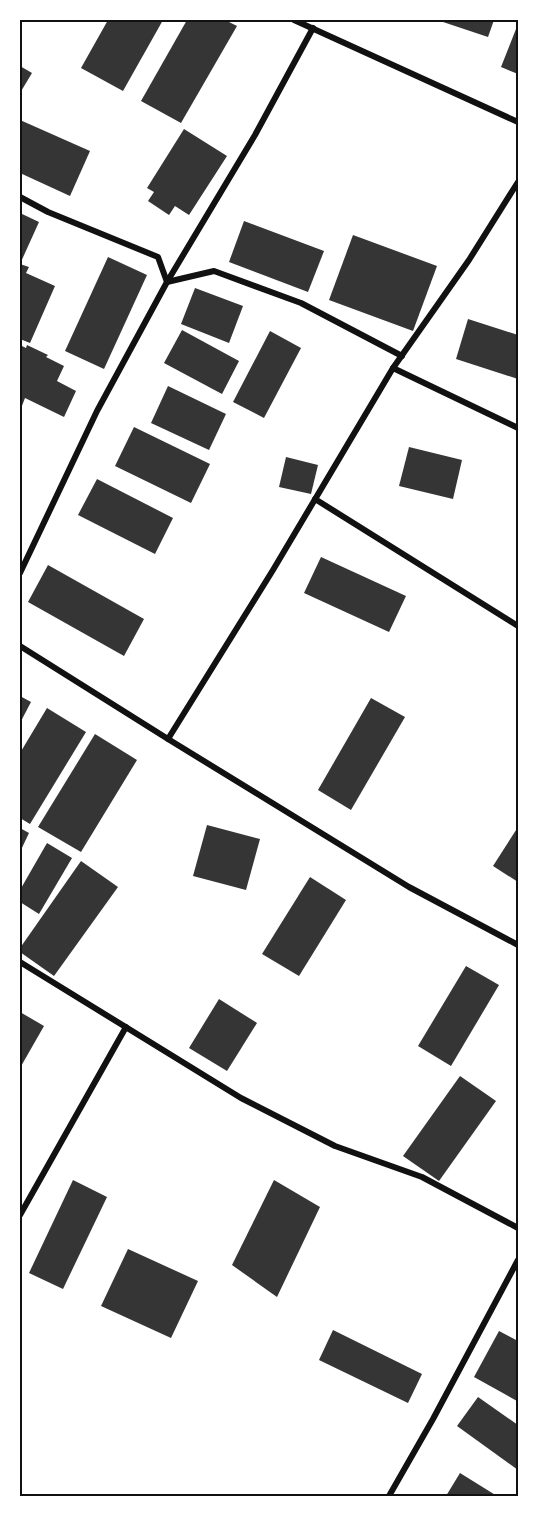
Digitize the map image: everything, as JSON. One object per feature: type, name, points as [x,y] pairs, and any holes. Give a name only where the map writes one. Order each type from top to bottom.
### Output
[{"type":"street","points":[[294,20],[519,122]]},
{"type":"street","points":[[20,573],[97,411],[167,282],[255,135],[313,28]]},
{"type":"street","points":[[168,740],[393,368],[469,260],[519,182]]},
{"type":"street","points":[[20,197],[48,212],[158,257],[167,282]]},
{"type":"street","points":[[167,282],[214,271],[301,303],[402,356]]},
{"type":"street","points":[[393,368],[519,428]]},
{"type":"street","points":[[315,499],[519,626]]},
{"type":"street","points":[[20,646],[168,740],[409,886],[519,945]]},
{"type":"street","points":[[20,962],[241,1098],[335,1146],[422,1177],[519,1228]]},
{"type":"street","points":[[20,1215],[126,1028]]},
{"type":"street","points":[[389,1497],[519,1260]]},
{"type":"building","points":[[108,20],[163,20],[123,91],[81,68]]},
{"type":"building","points":[[187,20],[225,20],[237,26],[181,123],[141,101]]},
{"type":"building","points":[[437,20],[494,20],[488,37]]},
{"type":"building","points":[[518,24],[518,74],[501,67]]},
{"type":"building","points":[[20,66],[32,73],[20,93]]},
{"type":"building","points":[[20,120],[90,151],[70,196],[20,173]]},
{"type":"building","points":[[184,129],[227,156],[189,215],[175,206],[169,215],[148,201],[154,192],[147,188]]},
{"type":"building","points":[[20,213],[39,222],[20,264]]},
{"type":"building","points":[[244,221],[324,251],[308,292],[229,262]]},
{"type":"building","points":[[353,235],[437,266],[413,331],[329,300]]},
{"type":"building","points":[[108,257],[147,275],[104,369],[65,351]]},
{"type":"building","points":[[20,264],[29,267],[26,273],[55,286],[30,343],[20,339]]},
{"type":"building","points":[[195,288],[243,306],[229,343],[181,324]]},
{"type":"building","points":[[468,319],[518,335],[518,379],[456,359]]},
{"type":"building","points":[[182,330],[239,361],[222,394],[164,363]]},
{"type":"building","points":[[270,331],[301,348],[264,418],[233,402]]},
{"type":"building","points":[[20,345],[26,348],[27,345],[48,355],[46,357],[64,366],[57,381],[76,391],[64,417],[25,398],[20,411]]},
{"type":"building","points":[[168,386],[226,414],[209,450],[151,423]]},
{"type":"building","points":[[134,427],[210,464],[191,503],[115,466]]},
{"type":"building","points":[[409,447],[462,460],[453,499],[399,486]]},
{"type":"building","points":[[286,457],[318,465],[311,494],[279,487]]},
{"type":"building","points":[[97,479],[173,518],[155,554],[78,515]]},
{"type":"building","points":[[321,557],[406,596],[389,632],[304,593]]},
{"type":"building","points":[[48,565],[144,619],[124,656],[28,602]]},
{"type":"building","points":[[20,696],[31,702],[20,723]]},
{"type":"building","points":[[371,698],[405,717],[351,810],[318,790]]},
{"type":"building","points":[[47,708],[86,732],[30,824],[20,818],[20,753]]},
{"type":"building","points":[[95,734],[137,760],[81,852],[38,827]]},
{"type":"building","points":[[207,825],[260,839],[246,890],[193,876]]},
{"type":"building","points":[[518,827],[518,882],[493,866]]},
{"type":"building","points":[[20,828],[29,833],[20,852]]},
{"type":"building","points":[[47,843],[72,858],[39,914],[20,902],[20,890]]},
{"type":"building","points":[[81,861],[118,887],[54,976],[20,952],[20,948]]},
{"type":"building","points":[[310,877],[346,900],[299,976],[262,954]]},
{"type":"building","points":[[466,966],[499,985],[451,1066],[418,1046]]},
{"type":"building","points":[[219,999],[257,1023],[227,1071],[189,1048]]},
{"type":"building","points":[[20,1012],[44,1026],[20,1068]]},
{"type":"building","points":[[460,1076],[496,1101],[439,1181],[403,1156]]},
{"type":"building","points":[[73,1180],[107,1197],[63,1289],[29,1273]]},
{"type":"building","points":[[274,1180],[320,1207],[277,1297],[232,1265]]},
{"type":"building","points":[[128,1249],[198,1281],[171,1338],[101,1306]]},
{"type":"building","points":[[333,1330],[422,1374],[408,1403],[319,1360]]},
{"type":"building","points":[[499,1331],[518,1341],[517,1401],[474,1377]]},
{"type":"building","points":[[478,1397],[518,1425],[518,1470],[457,1426]]},
{"type":"building","points":[[460,1473],[497,1496],[446,1496]]}]
